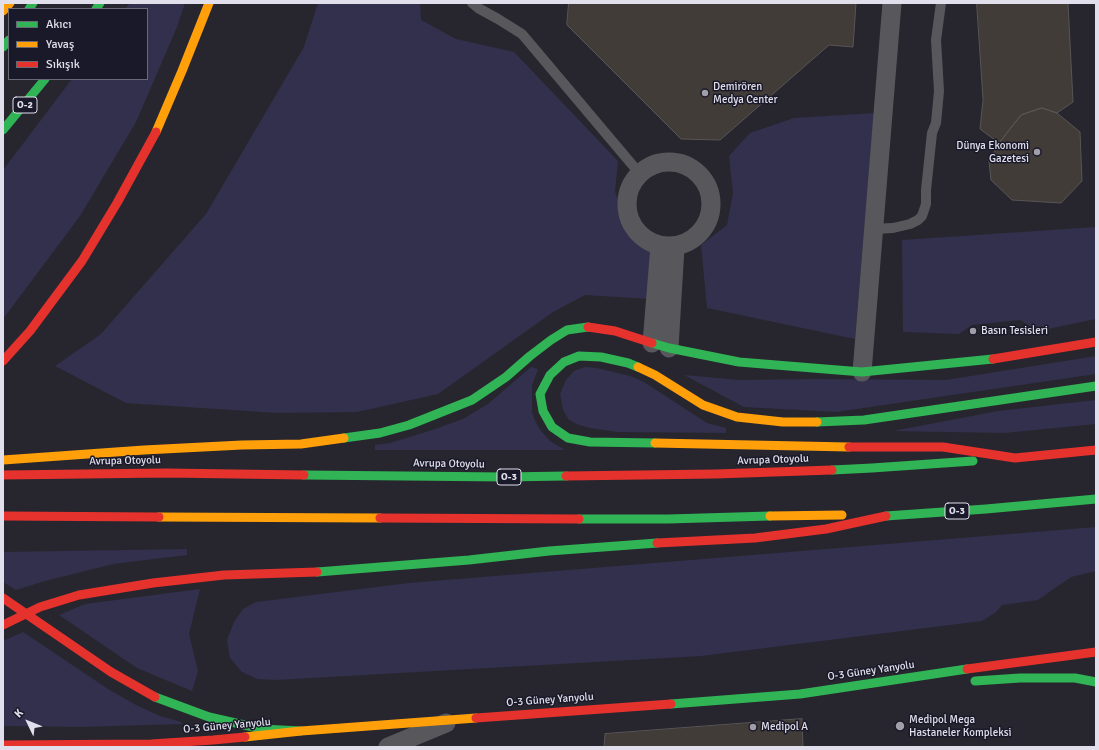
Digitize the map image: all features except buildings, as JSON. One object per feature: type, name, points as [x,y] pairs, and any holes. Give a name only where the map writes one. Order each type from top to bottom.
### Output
[{"type":"main road","points":[[3,11],[10,3]]},
{"type":"main road","points":[[3,361],[30,330],[82,261],[117,202],[154,136],[182,71],[208,3]]},
{"type":"main road","name":"O-2","points":[[3,130],[44,80]]},
{"type":"main road","points":[[3,460],[144,450],[242,445],[301,444],[380,433],[409,424],[472,400],[506,377],[551,340],[567,330],[587,327],[614,332],[660,346],[739,362],[862,372],[995,359],[1095,342]]},
{"type":"main road","points":[[1015,458],[943,447],[870,448],[590,442],[568,438],[552,427],[543,411],[540,394],[550,375],[564,362],[579,356],[601,357],[628,363],[655,376],[703,405],[737,417],[783,422],[864,420],[1096,386]]},
{"type":"main road","name":"O-3","points":[[1015,458],[1096,450]]},
{"type":"main road","name":"Avrupa Otoyolu","points":[[3,474],[175,473],[505,477],[716,474],[872,468],[1015,458]]},
{"type":"main road","name":"O-3","points":[[3,516],[679,519],[782,515],[884,516],[1096,499]]},
{"type":"main road","points":[[3,625],[40,607],[79,595],[153,583],[224,575],[311,572],[469,560],[549,551],[754,538],[826,529],[884,516]]},
{"type":"main road","points":[[6,599],[111,672],[154,697],[208,717],[262,729],[301,731]]},
{"type":"main road","name":"O-3 Güney Yanyolu","points":[[3,745],[151,744],[456,719],[800,694],[896,679],[1096,652]]},
{"type":"main road","points":[[968,682],[1020,678],[1075,678],[1096,682]]},
{"type":"main road","points":[[896,679],[939,682]]},
{"type":"street","points":[[862,372],[892,3]]},
{"type":"street","points":[[669,162],[685,164],[698,173],[708,186],[712,202],[710,218],[703,232],[690,242],[667,247],[646,240],[635,230],[628,216],[627,201],[631,186],[640,174],[653,165],[669,162]]},
{"type":"street","points":[[660,346],[667,247]]},
{"type":"street","points":[[388,747],[456,719]]},
{"type":"lane","points":[[472,3],[522,34],[640,174]]},
{"type":"lane","points":[[873,229],[893,228],[910,224],[922,216],[926,204],[932,133],[936,123],[939,91],[936,40],[941,3]]},
{"type":"shaded area","points":[[130,3],[185,3],[177,27],[136,122],[80,216],[3,319],[3,170],[71,80],[148,80],[148,8],[126,8]]},
{"type":"shaded area","points":[[318,3],[420,3],[421,20],[456,39],[514,52],[618,161],[615,192],[628,226],[652,250],[651,299],[585,295],[553,312],[438,394],[357,412],[277,413],[126,403],[55,366],[101,334],[206,214],[304,47]]},
{"type":"shaded area","points":[[874,113],[855,339],[707,308],[701,245],[727,225],[733,193],[729,156],[750,133],[794,118]]},
{"type":"shaded area","points":[[1096,227],[1096,319],[1038,331],[1020,320],[972,325],[959,334],[903,332],[902,240]]},
{"type":"shaded area","points":[[1096,356],[1096,374],[836,412],[744,407],[684,375],[740,380],[946,380]]},
{"type":"shaded area","points":[[531,367],[538,369],[532,386],[532,412],[536,423],[550,441],[565,450],[375,450],[375,445],[390,443],[463,419],[488,404]]},
{"type":"shaded area","points":[[585,367],[597,368],[630,376],[644,382],[707,423],[726,428],[726,433],[617,432],[579,425],[569,420],[563,410],[560,394],[566,380],[574,371]]},
{"type":"shaded area","points":[[1096,400],[1096,424],[1004,433],[893,431],[998,411]]},
{"type":"shaded area","points":[[1096,527],[1096,571],[1071,577],[1038,600],[1002,605],[996,612],[982,621],[701,656],[276,680],[257,679],[242,672],[230,658],[227,640],[234,622],[243,609],[256,602],[409,583]]},
{"type":"shaded area","points":[[187,549],[187,555],[113,564],[16,590],[3,582],[3,552]]},
{"type":"shaded area","points":[[200,589],[189,634],[198,671],[192,691],[137,668],[59,615],[85,604]]},
{"type":"shaded area","points":[[23,632],[108,689],[136,705],[160,716],[181,722],[182,724],[79,727],[3,726],[3,641]]},
{"type":"traffic: fast","points":[[30,8],[33,3]]},
{"type":"traffic: fast","points":[[97,8],[100,3]]},
{"type":"traffic: fast","points":[[3,47],[8,41]]},
{"type":"traffic: fast","points":[[3,130],[44,80]]},
{"type":"traffic: fast","points":[[344,438],[380,433],[409,425],[472,400],[506,377],[551,340],[567,330],[588,327]]},
{"type":"traffic: fast","points":[[652,343],[669,348],[739,362],[862,372],[993,359]]},
{"type":"traffic: fast","points":[[638,367],[628,363],[601,357],[579,356],[564,362],[550,375],[540,394],[543,411],[552,427],[568,438],[590,442],[655,443]]},
{"type":"traffic: fast","points":[[817,422],[864,420],[1096,386]]},
{"type":"traffic: fast","points":[[832,470],[973,461]]},
{"type":"traffic: fast","points":[[304,475],[505,477],[566,476]]},
{"type":"traffic: fast","points":[[886,516],[1096,499]]},
{"type":"traffic: fast","points":[[579,519],[668,519],[770,516]]},
{"type":"traffic: fast","points":[[317,572],[469,560],[549,551],[657,543]]},
{"type":"traffic: fast","points":[[671,704],[800,694],[967,669]]},
{"type":"traffic: fast","points":[[975,681],[1020,678],[1075,678],[1096,682]]},
{"type":"traffic: fast","points":[[155,697],[209,717],[262,729],[301,731]]},
{"type":"traffic: slow","points":[[3,11],[10,3]]},
{"type":"traffic: slow","points":[[156,132],[209,3]]},
{"type":"traffic: slow","points":[[638,367],[655,375],[703,405],[737,417],[783,422],[817,422]]},
{"type":"traffic: slow","points":[[3,460],[144,450],[242,445],[301,444],[344,438]]},
{"type":"traffic: slow","points":[[655,443],[849,447]]},
{"type":"traffic: slow","points":[[770,516],[842,515]]},
{"type":"traffic: slow","points":[[159,517],[380,518]]},
{"type":"traffic: slow","points":[[245,737],[301,731],[476,718]]},
{"type":"traffic: jam","points":[[3,361],[30,331],[82,261],[117,203],[156,132]]},
{"type":"traffic: jam","points":[[588,327],[615,331],[652,343]]},
{"type":"traffic: jam","points":[[993,359],[1096,342]]},
{"type":"traffic: jam","points":[[849,447],[943,447],[1015,458],[1096,450]]},
{"type":"traffic: jam","points":[[566,476],[716,474],[832,470]]},
{"type":"traffic: jam","points":[[3,475],[167,473],[304,475]]},
{"type":"traffic: jam","points":[[3,516],[159,517]]},
{"type":"traffic: jam","points":[[657,543],[755,538],[826,529],[886,516]]},
{"type":"traffic: jam","points":[[380,518],[579,519]]},
{"type":"traffic: jam","points":[[3,625],[40,607],[79,595],[153,583],[224,575],[317,572]]},
{"type":"traffic: jam","points":[[3,598],[111,672],[155,697]]},
{"type":"traffic: jam","points":[[967,669],[1096,652]]},
{"type":"traffic: jam","points":[[476,718],[671,704]]},
{"type":"traffic: jam","points":[[3,745],[151,744],[245,737]]},
{"type":"place","name":"Demirören Medya Center","points":[[705,93]]},
{"type":"place","name":"Dünya Ekonomi Gazetesi","points":[[1037,152]]},
{"type":"place","name":"Basın Tesisleri","points":[[973,331]]},
{"type":"place","name":"Medipol Mega Hastaneler Kompleksi","points":[[900,726]]},
{"type":"place","name":"Medipol A","points":[[753,727]]}]
